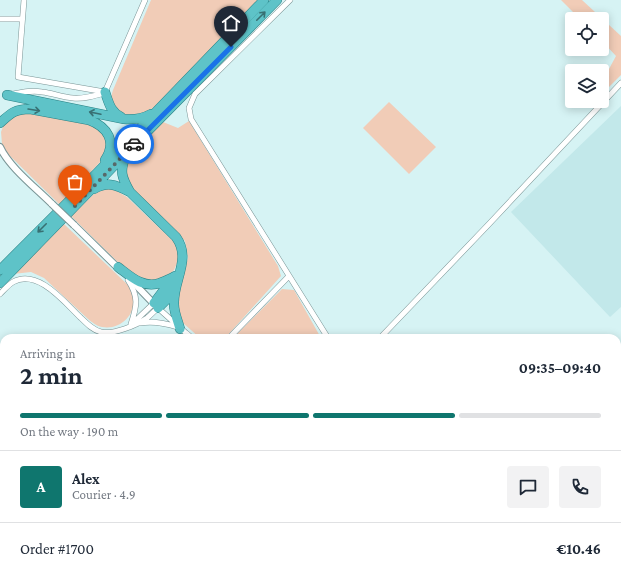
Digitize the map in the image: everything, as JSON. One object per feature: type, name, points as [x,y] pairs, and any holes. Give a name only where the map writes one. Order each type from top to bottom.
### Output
[{"type":"highway","points":[[0,270],[97,173],[264,0]]},
{"type":"highway","points":[[0,283],[277,0]]},
{"type":"highway","points":[[105,92],[112,110],[115,114],[124,118]]},
{"type":"highway","points":[[3,94],[131,119],[143,118],[159,109]]},
{"type":"highway","points":[[0,123],[10,113],[22,109],[30,109],[89,120],[96,123],[106,131],[109,136],[110,146],[108,155],[97,173]]},
{"type":"highway","points":[[131,148],[122,167],[123,180],[130,192],[176,237],[182,246],[183,256],[177,273],[174,305],[175,315],[180,329]]},
{"type":"highway","points":[[86,195],[105,184],[116,185],[130,192]]},
{"type":"highway","points":[[121,270],[144,284],[160,283],[177,273]]},
{"type":"highway","points":[[156,306],[177,273]]},
{"type":"highway","points":[[156,306],[169,297],[175,287]]},
{"type":"street","points":[[24,0],[18,77],[105,92]]},
{"type":"street","points":[[3,94],[32,91],[73,98],[87,98],[105,92],[145,0]]},
{"type":"street","points":[[290,0],[195,94],[189,108],[191,118],[325,334]]},
{"type":"street","points":[[0,19],[22,19]]},
{"type":"street","points":[[384,334],[621,83]]},
{"type":"street","points":[[0,147],[11,164]]},
{"type":"street","points":[[0,155],[187,334]]},
{"type":"street","points":[[121,270],[133,287],[136,296],[136,307],[131,325]]},
{"type":"street","points":[[233,334],[289,276]]},
{"type":"street","points":[[0,294],[12,282],[17,280],[24,279],[41,282],[91,327],[102,332],[121,330],[145,319],[156,306]]},
{"type":"street","points":[[131,325],[153,322],[169,324],[180,329]]},
{"type":"shaded area","points":[[151,0],[259,0],[149,112],[139,116],[123,115],[114,108],[111,97]]},
{"type":"shaded area","points":[[561,0],[582,0],[595,12],[573,12]]},
{"type":"shaded area","points":[[609,25],[621,36],[621,75],[609,87],[609,69],[616,56],[609,48]]},
{"type":"shaded area","points":[[389,102],[436,147],[409,174],[363,128]]},
{"type":"shaded area","points":[[621,106],[621,307],[610,317],[511,212]]},
{"type":"shaded area","points":[[21,112],[97,125],[108,139],[102,160],[60,205],[8,154],[2,144],[1,132],[5,121]]},
{"type":"shaded area","points":[[189,121],[278,266],[281,276],[229,334],[195,334],[183,323],[177,309],[179,289],[188,258],[185,241],[132,188],[125,170],[129,158],[163,122],[178,128]]},
{"type":"shaded area","points":[[102,189],[115,190],[127,197],[175,243],[178,251],[178,261],[171,273],[153,283],[131,275],[71,216],[96,192]]},
{"type":"shaded area","points":[[64,224],[130,288],[134,300],[133,306],[128,317],[120,324],[108,327],[98,326],[88,319],[44,278],[31,272],[13,274]]},
{"type":"shaded area","points":[[282,289],[294,290],[319,334],[237,334]]},
{"type":"way so far","points":[[75,206],[134,144]]},
{"type":"route","points":[[134,144],[231,47]]}]
